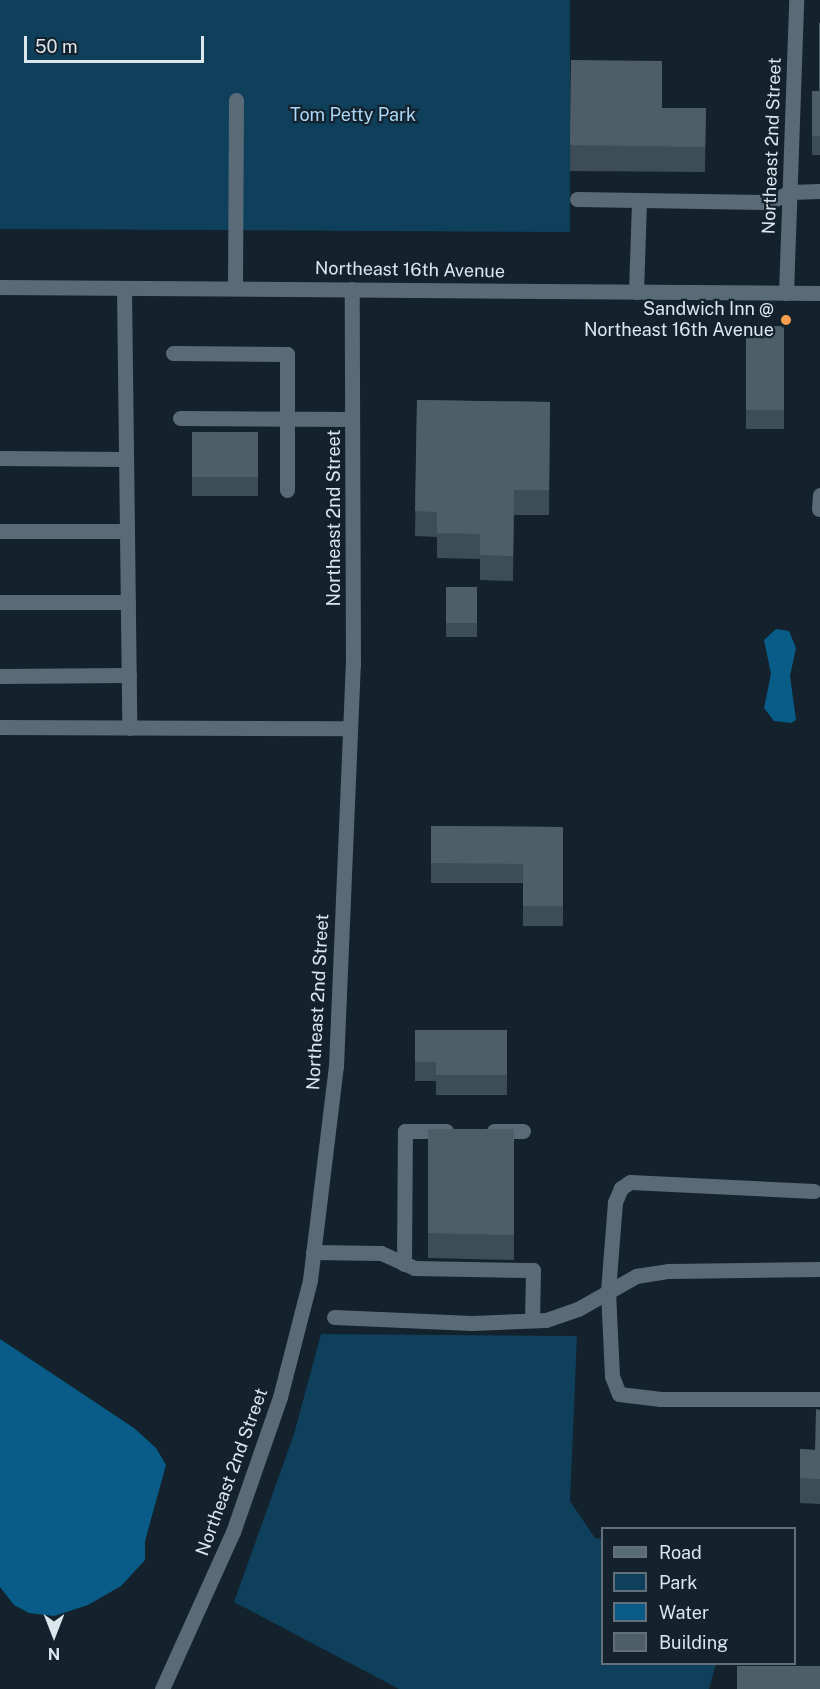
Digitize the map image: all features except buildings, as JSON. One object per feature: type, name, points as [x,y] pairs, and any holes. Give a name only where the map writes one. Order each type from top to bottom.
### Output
[{"type":"street","name":"Northeast 2nd Street","points":[[786,293],[796,0]]},
{"type":"street","points":[[235,288],[236,100]]},
{"type":"street","points":[[577,199],[639,202],[768,202],[790,192],[820,191]]},
{"type":"street","points":[[636,292],[639,202]]},
{"type":"street","name":"Northeast 16th Avenue","points":[[0,287],[820,293]]},
{"type":"street","points":[[124,288],[129,728]]},
{"type":"street","name":"Northeast 2nd Street","points":[[162,1689],[233,1532],[268,1431],[302,1312],[313,1252],[336,1066],[354,640],[352,289]]},
{"type":"street","points":[[173,352],[287,354],[287,490]]},
{"type":"street","points":[[180,418],[352,419]]},
{"type":"street","points":[[0,458],[126,459]]},
{"type":"street","points":[[0,531],[127,531]]},
{"type":"street","points":[[0,602],[128,602]]},
{"type":"street","points":[[0,676],[129,675]]},
{"type":"street","points":[[0,727],[350,728]]},
{"type":"street","points":[[404,1264],[405,1131],[523,1131]]},
{"type":"street","points":[[814,1191],[630,1182],[621,1188],[615,1202],[609,1292],[612,1376],[619,1394],[661,1399],[820,1399]]},
{"type":"street","points":[[313,1252],[381,1253],[414,1268],[533,1270],[532,1320]]},
{"type":"street","points":[[334,1317],[472,1323],[532,1320],[578,1309],[636,1276],[669,1271],[820,1269]]},
{"type":"green space","name":"Tom Petty Park","points":[[0,0],[570,0],[570,232],[0,229]]},
{"type":"green space","points":[[321,1334],[577,1336],[570,1501],[595,1538],[601,1539],[601,1665],[716,1665],[709,1689],[399,1689],[234,1602],[294,1434]]},
{"type":"water","points":[[776,629],[789,631],[796,648],[790,676],[796,720],[791,723],[774,721],[764,708],[771,674],[764,640]]},
{"type":"water","points":[[0,1339],[134,1428],[156,1448],[166,1465],[145,1541],[145,1560],[121,1586],[88,1605],[54,1616],[29,1613],[14,1605],[0,1587]]},
{"type":"place","name":"Sandwich Inn @ Northeast 16th Avenue","points":[[786,320]]}]
